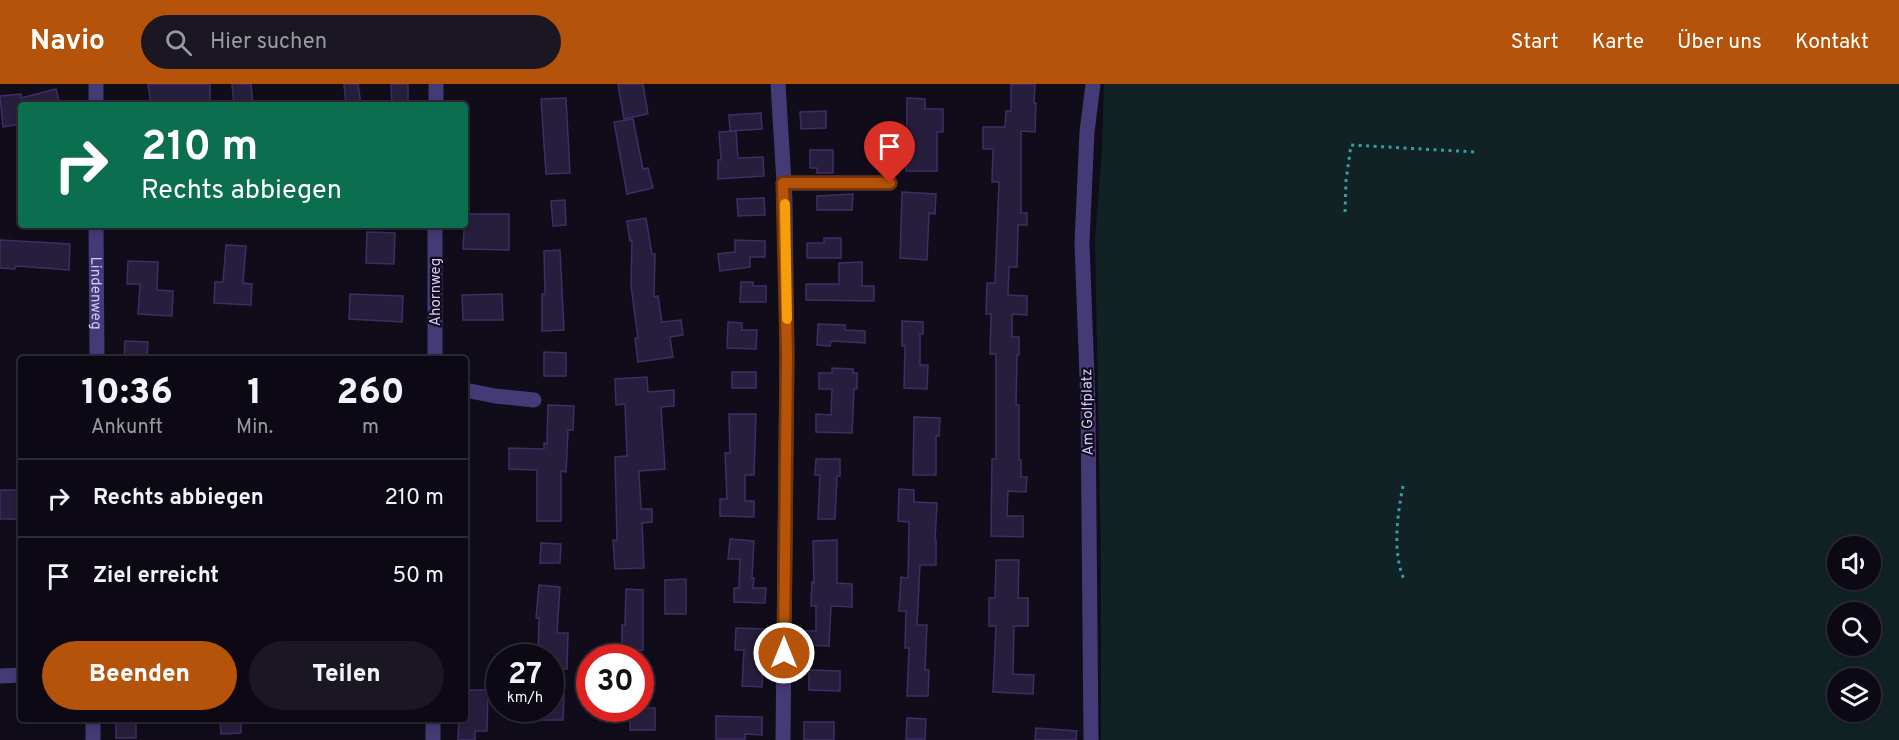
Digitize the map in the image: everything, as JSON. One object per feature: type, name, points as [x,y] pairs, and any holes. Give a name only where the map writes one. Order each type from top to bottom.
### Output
[{"type":"street","points":[[96,84],[96,102]]},
{"type":"street","points":[[436,84],[436,102]]},
{"type":"street","points":[[778,84],[783,183],[787,408],[783,740]]},
{"type":"street","name":"Am Golfplatz","points":[[1091,740],[1088,405],[1082,243],[1093,84]]},
{"type":"street","points":[[783,183],[890,183]]},
{"type":"street","name":"Lindenweg","points":[[96,228],[97,356]]},
{"type":"street","name":"Ahornweg","points":[[435,228],[435,356]]},
{"type":"street","points":[[468,391],[534,400]]},
{"type":"street","points":[[0,676],[18,675]]},
{"type":"street","points":[[93,722],[93,740]]},
{"type":"street","points":[[433,722],[434,740]]},
{"type":"path","points":[[1345,212],[1351,145],[1475,152]]},
{"type":"path","points":[[1403,486],[1396,535],[1401,573],[1405,582]]},
{"type":"shaded area","points":[[1104,84],[1899,84],[1899,740],[1101,740],[1101,564],[1095,240],[1102,150]]},
{"type":"building","points":[[148,84],[210,84],[210,102],[151,102]]},
{"type":"building","points":[[232,84],[251,84],[253,102],[234,102]]},
{"type":"building","points":[[344,84],[358,84],[361,102],[346,102]]},
{"type":"building","points":[[391,84],[408,84],[408,102],[392,102]]},
{"type":"building","points":[[618,84],[643,84],[648,114],[624,119]]},
{"type":"building","points":[[1011,84],[1035,84],[1034,103],[1036,103],[1035,132],[1021,131],[1021,213],[1027,213],[1027,225],[1018,225],[1017,267],[1009,267],[1008,295],[1027,296],[1027,315],[1012,314],[1012,337],[1019,337],[1016,405],[1019,405],[1019,460],[1021,460],[1021,477],[1027,477],[1026,492],[1008,491],[1007,516],[1023,516],[1023,537],[991,536],[992,459],[996,459],[996,354],[990,354],[991,314],[986,314],[987,283],[995,283],[999,182],[992,182],[993,149],[983,149],[983,127],[1005,127],[1006,111],[1011,111]]},
{"type":"building","points":[[56,89],[59,102],[18,102],[18,124],[3,127],[0,96],[21,94],[21,98]]},
{"type":"building","points":[[566,98],[570,173],[546,174],[541,99]]},
{"type":"building","points":[[907,98],[925,99],[925,109],[943,109],[943,132],[937,132],[937,171],[906,171]]},
{"type":"building","points":[[826,111],[826,128],[801,129],[800,112]]},
{"type":"building","points":[[761,113],[762,129],[730,131],[729,115]]},
{"type":"building","points":[[633,119],[643,169],[648,168],[653,188],[627,194],[614,122]]},
{"type":"building","points":[[736,131],[738,158],[763,157],[764,176],[718,179],[718,160],[721,160],[719,132]]},
{"type":"building","points":[[810,150],[833,150],[833,173],[817,173],[817,168],[810,168]]},
{"type":"building","points":[[902,192],[936,194],[935,214],[929,213],[927,260],[900,258]]},
{"type":"building","points":[[853,194],[852,210],[817,210],[817,196]]},
{"type":"building","points":[[764,198],[765,215],[738,216],[737,199]]},
{"type":"building","points":[[565,200],[566,225],[553,226],[551,201]]},
{"type":"building","points":[[468,214],[509,214],[509,250],[463,249],[464,228],[468,228]]},
{"type":"building","points":[[646,218],[652,254],[655,254],[654,297],[658,296],[662,322],[681,320],[683,335],[670,337],[673,357],[638,362],[635,338],[638,338],[631,286],[632,240],[630,241],[627,221]]},
{"type":"building","points":[[367,232],[395,233],[394,264],[366,263]]},
{"type":"building","points":[[824,238],[841,238],[841,258],[807,258],[807,243],[824,243]]},
{"type":"building","points":[[0,240],[70,244],[69,270],[16,266],[15,269],[0,268]]},
{"type":"building","points":[[735,240],[765,241],[765,257],[750,257],[750,267],[720,271],[718,254],[735,252]]},
{"type":"building","points":[[226,245],[246,246],[243,283],[252,284],[251,305],[214,303],[215,282],[223,282]]},
{"type":"building","points":[[560,250],[564,330],[542,331],[542,294],[545,294],[544,251]]},
{"type":"building","points":[[128,261],[158,262],[157,290],[173,291],[172,316],[138,314],[140,284],[127,284]]},
{"type":"building","points":[[862,262],[862,286],[874,286],[874,301],[806,300],[806,284],[839,284],[839,263]]},
{"type":"building","points":[[741,282],[753,282],[753,286],[766,286],[766,302],[740,302]]},
{"type":"building","points":[[350,294],[403,296],[402,322],[349,319]]},
{"type":"building","points":[[502,294],[503,320],[463,320],[462,295]]},
{"type":"building","points":[[902,321],[923,322],[923,334],[920,334],[920,365],[928,365],[927,389],[904,388],[905,346],[902,346]]},
{"type":"building","points":[[728,322],[742,323],[742,330],[757,330],[756,349],[727,348]]},
{"type":"building","points":[[818,324],[845,325],[845,330],[865,331],[865,343],[831,341],[830,346],[817,345]]},
{"type":"building","points":[[125,341],[148,342],[147,356],[124,356]]},
{"type":"building","points":[[544,352],[566,353],[566,376],[544,376]]},
{"type":"building","points":[[832,368],[853,369],[853,373],[857,373],[852,433],[816,432],[816,414],[831,415],[832,389],[819,389],[819,373],[832,373]]},
{"type":"building","points":[[732,372],[756,372],[756,388],[732,388]]},
{"type":"building","points":[[647,377],[648,392],[674,390],[674,406],[661,407],[665,469],[639,471],[641,509],[652,509],[652,522],[642,523],[644,568],[615,569],[613,540],[617,540],[615,457],[627,456],[625,404],[616,405],[615,379]]},
{"type":"building","points":[[548,405],[574,406],[573,430],[568,430],[566,472],[561,471],[561,521],[537,521],[537,470],[509,469],[509,448],[544,449],[544,443],[547,444]]},
{"type":"building","points":[[729,414],[756,414],[754,475],[745,475],[745,501],[754,501],[754,517],[720,516],[720,499],[727,499],[725,453],[730,453]]},
{"type":"building","points":[[914,417],[940,418],[939,436],[936,436],[936,475],[913,475]]},
{"type":"building","points":[[816,459],[840,459],[835,519],[818,519],[820,475],[815,475]]},
{"type":"building","points":[[899,489],[914,490],[914,502],[937,503],[936,565],[920,565],[917,625],[927,625],[925,670],[929,670],[928,696],[907,696],[909,648],[905,648],[906,611],[899,611],[901,577],[908,578],[909,522],[898,521]]},
{"type":"building","points":[[0,490],[18,490],[18,519],[0,519]]},
{"type":"building","points":[[730,539],[754,541],[753,588],[766,588],[765,603],[734,602],[734,588],[739,588],[740,559],[728,559]]},
{"type":"building","points":[[837,540],[837,583],[852,584],[852,607],[831,606],[829,646],[803,645],[804,631],[816,631],[816,606],[811,606],[812,582],[814,583],[813,541]]},
{"type":"building","points":[[541,543],[561,544],[560,563],[540,563]]},
{"type":"building","points":[[996,560],[1019,560],[1018,598],[1028,598],[1028,626],[1014,626],[1013,674],[1034,675],[1033,694],[993,692],[996,626],[989,626],[989,598],[995,598]]},
{"type":"building","points":[[686,579],[686,614],[665,614],[665,580]]},
{"type":"building","points":[[539,585],[560,587],[557,633],[568,633],[567,669],[564,669],[564,644],[538,644],[539,618],[536,618]]},
{"type":"building","points":[[626,589],[643,590],[643,644],[622,644],[622,625],[625,625]]},
{"type":"building","points":[[736,628],[765,629],[762,687],[742,686],[744,650],[735,650]]},
{"type":"building","points":[[809,670],[840,671],[840,691],[809,690]]},
{"type":"building","points":[[468,690],[486,690],[487,731],[475,731],[475,740],[458,740],[459,722],[468,722]]},
{"type":"building","points":[[655,708],[655,730],[630,730],[630,722],[654,722]]},
{"type":"building","points":[[716,716],[762,717],[762,735],[745,734],[745,739],[716,739]]},
{"type":"building","points":[[907,718],[926,719],[925,739],[906,739]]},
{"type":"building","points":[[116,722],[136,722],[136,738],[116,738]]},
{"type":"building","points":[[220,722],[241,722],[241,733],[221,734]]},
{"type":"building","points":[[804,722],[834,722],[834,740],[804,740]]},
{"type":"building","points":[[1036,728],[1077,731],[1076,740],[1035,740]]},
{"type":"slow traffic","points":[[785,204],[787,319]]},
{"type":"route","points":[[784,653],[787,353],[786,222],[783,183],[890,183]]}]
